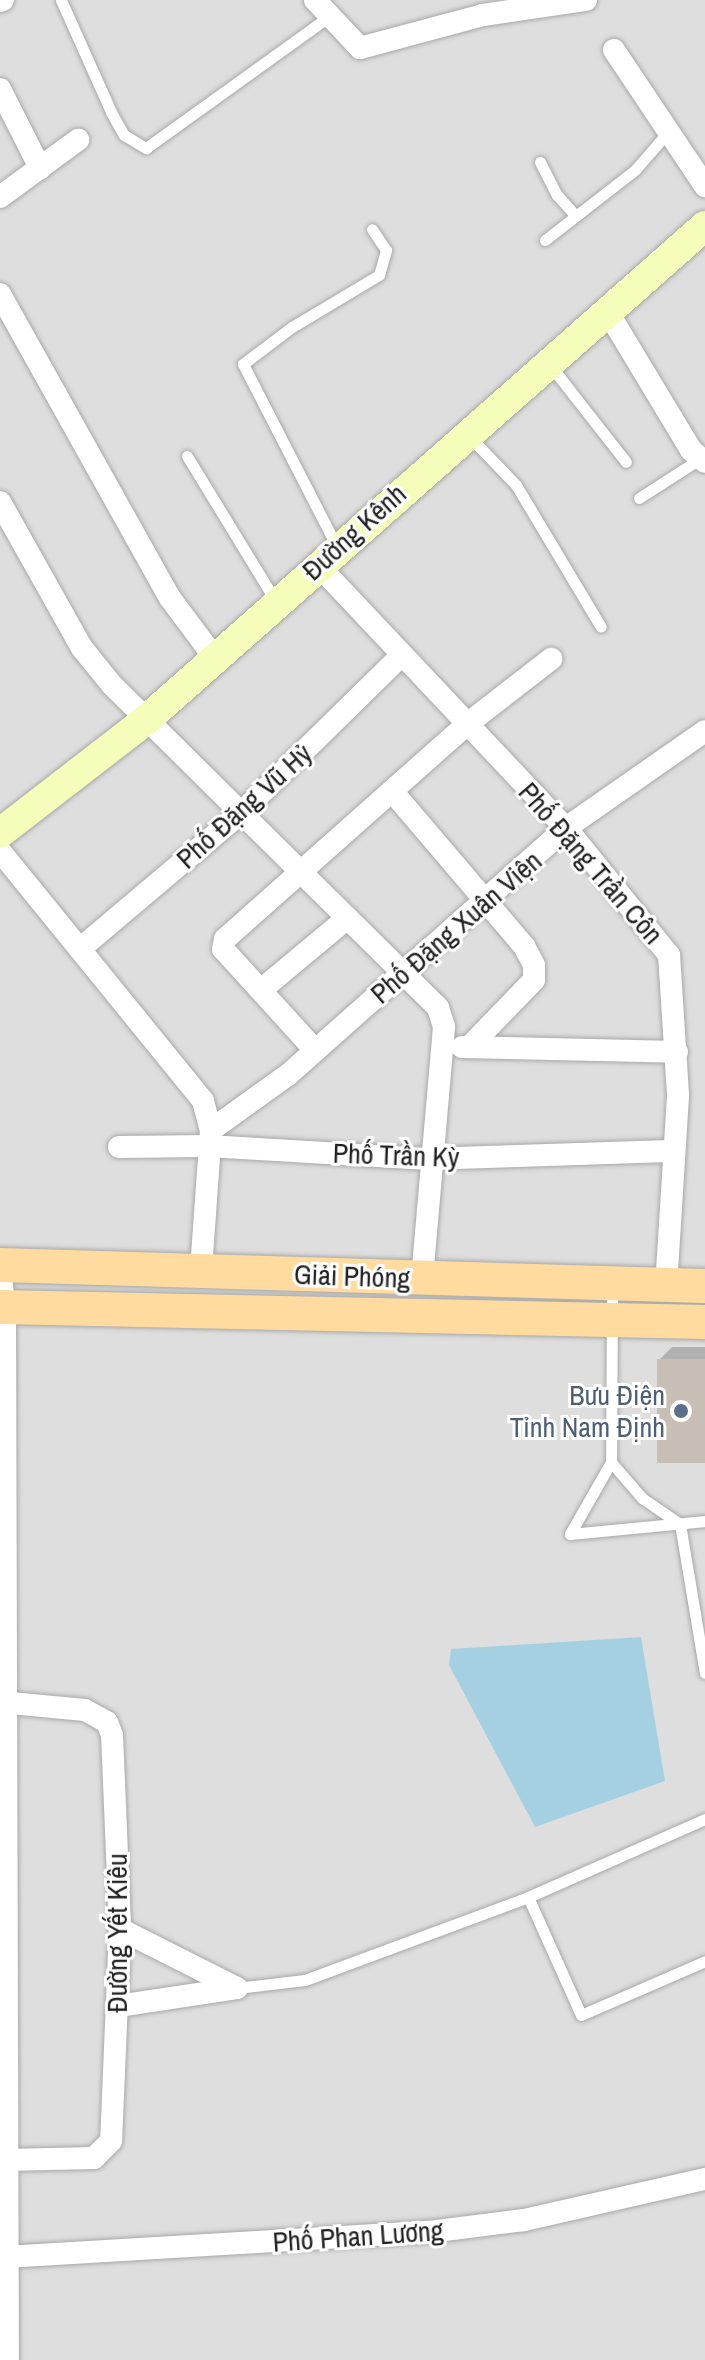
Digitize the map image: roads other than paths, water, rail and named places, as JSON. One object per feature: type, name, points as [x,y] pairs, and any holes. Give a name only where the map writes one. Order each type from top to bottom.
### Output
[{"type":"main road","name":"Giải Phóng","points":[[0,1265],[705,1286]]},
{"type":"main road","name":"Giải Phóng","points":[[2,1307],[705,1322]]},
{"type":"street","points":[[321,8],[360,48],[483,15],[571,1]]},
{"type":"street","points":[[614,50],[705,186]]},
{"type":"street","points":[[0,89],[40,168]]},
{"type":"street","points":[[0,197],[78,140]]},
{"type":"street","name":"Đường Kênh","points":[[0,833],[146,720],[327,555],[705,226]]},
{"type":"street","points":[[0,294],[170,598],[214,657]]},
{"type":"street","points":[[606,309],[701,461]]},
{"type":"street","points":[[0,502],[82,648],[146,720],[298,874],[438,1008],[444,1027],[429,1159],[422,1278]]},
{"type":"street","name":"Phố Đặng Trần Côn","points":[[327,555],[400,657],[566,828],[669,955],[677,1052],[666,1286]]},
{"type":"street","name":"Phố Đặng Vũ Hỷ","points":[[81,948],[241,813],[400,657]]},
{"type":"street","points":[[314,1049],[223,949],[225,939],[466,725],[551,659]]},
{"type":"street","name":"Phố Đặng Xuân Viện","points":[[210,1138],[289,1074],[314,1049],[487,902],[566,828],[705,731]]},
{"type":"street","points":[[392,791],[524,946],[534,980],[469,1047]]},
{"type":"street","points":[[0,851],[203,1101],[210,1138],[201,1271]]},
{"type":"street","points":[[261,990],[345,920]]},
{"type":"street","points":[[442,1047],[677,1052]]},
{"type":"street","name":"Phố Trần Kỳ","points":[[119,1147],[210,1138],[429,1159],[674,1151]]},
{"type":"street","points":[[0,1272],[4,2260],[8,2360]]},
{"type":"street","name":"Đường Yết Kiêu","points":[[2,1702],[85,1710],[107,1722],[112,1735],[120,1929],[114,2130],[105,2151],[94,2158],[5,2160]]},
{"type":"street","points":[[120,1929],[237,1988]]},
{"type":"street","points":[[118,2006],[237,1988]]},
{"type":"street","name":"Phố Phan Lương","points":[[4,2260],[429,2232],[524,2220],[705,2179]]},
{"type":"lane","points":[[61,0],[124,135],[146,148],[321,8]]},
{"type":"lane","points":[[545,240],[635,170],[668,132]]},
{"type":"lane","points":[[540,162],[557,195],[576,216]]},
{"type":"lane","points":[[327,555],[243,364],[292,327],[379,275],[386,250],[372,229]]},
{"type":"lane","points":[[547,362],[626,462]]},
{"type":"lane","points":[[466,433],[516,485],[601,627]]},
{"type":"lane","points":[[187,456],[276,602]]},
{"type":"lane","points":[[639,498],[701,461]]},
{"type":"lane","points":[[612,1285],[611,1462],[570,1534],[705,1521]]},
{"type":"lane","points":[[611,1462],[642,1498],[680,1524],[705,1673]]},
{"type":"lane","points":[[237,1988],[305,1980],[528,1897],[705,1819]]},
{"type":"lane","points":[[528,1897],[581,2015],[705,1961]]},
{"type":"water","points":[[641,1637],[665,1781],[535,1827],[449,1665],[451,1649]]},
{"type":"place","name":"Bưu Điện Tỉnh Nam Định","points":[[681,1411]]}]
